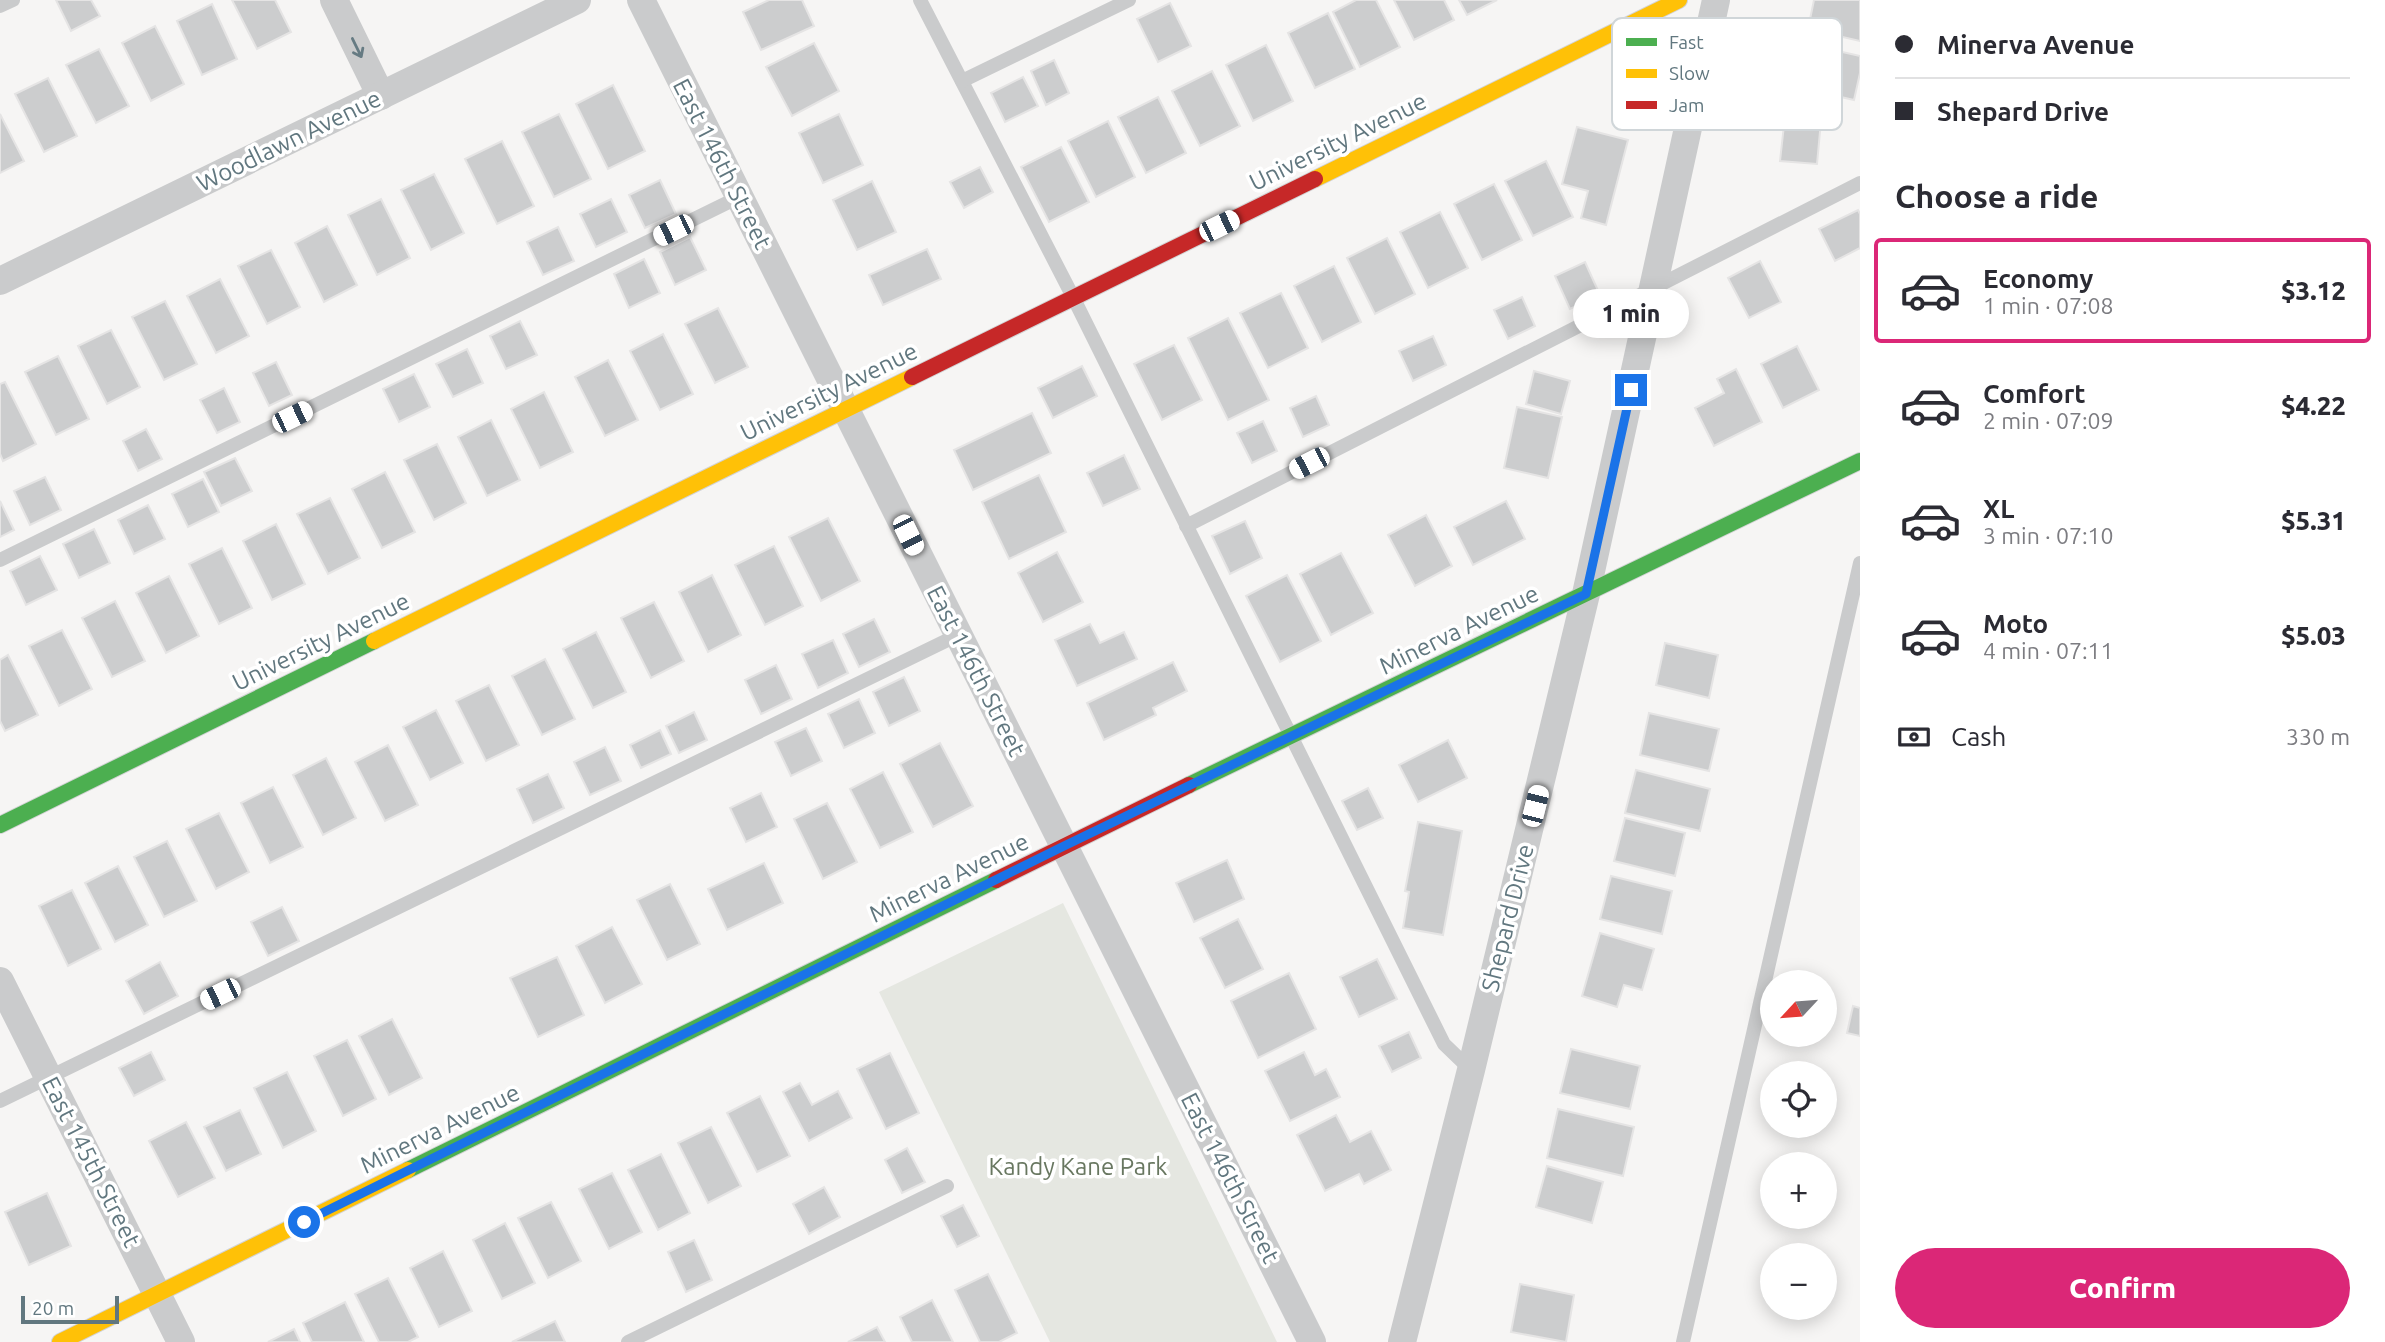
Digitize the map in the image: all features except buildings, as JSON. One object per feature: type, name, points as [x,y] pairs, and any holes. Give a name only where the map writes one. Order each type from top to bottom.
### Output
[{"type":"street","points":[[334,0],[381,96]]},
{"type":"street","name":"Woodlawn Avenue","points":[[0,281],[577,0]]},
{"type":"street","name":"East 146th Street","points":[[641,0],[1312,1342]]},
{"type":"street","name":"University Avenue","points":[[1642,18],[1679,0]]},
{"type":"street","name":"Shepard Drive","points":[[1712,18],[1716,0]]},
{"type":"street","name":"University Avenue","points":[[0,825],[1612,33]]},
{"type":"street","name":"Shepard Drive","points":[[1402,1342],[1586,594],[1688,130]]},
{"type":"street","name":"Minerva Avenue","points":[[60,1342],[1064,846],[1860,461]]},
{"type":"street","name":"East 145th Street","points":[[0,981],[181,1342]]},
{"type":"lane","points":[[0,6],[13,0]]},
{"type":"lane","points":[[920,0],[1073,298],[1444,1044],[1471,1070]]},
{"type":"lane","points":[[962,81],[1129,0]]},
{"type":"lane","points":[[1186,526],[1860,183]]},
{"type":"lane","points":[[0,560],[739,197]]},
{"type":"lane","points":[[1683,1342],[1860,563]]},
{"type":"lane","points":[[0,1101],[958,635]]},
{"type":"lane","points":[[628,1342],[947,1186]]},
{"type":"green space","name":"Kandy Kane Park","points":[[1063,903],[1277,1342],[1050,1342],[879,992]]},
{"type":"traffic: fast","points":[[1189,785],[1860,461]]},
{"type":"traffic: fast","points":[[0,825],[374,641]]},
{"type":"traffic: fast","points":[[408,1170],[996,880]]},
{"type":"traffic: slow","points":[[1642,18],[1679,0]]},
{"type":"traffic: slow","points":[[1315,179],[1612,33]]},
{"type":"traffic: slow","points":[[374,641],[912,377]]},
{"type":"traffic: slow","points":[[60,1342],[408,1170]]},
{"type":"traffic: jam","points":[[912,377],[1315,179]]},
{"type":"traffic: jam","points":[[996,880],[1189,785]]},
{"type":"route","points":[[304,1222],[1064,846],[1586,594],[1631,390]]}]
